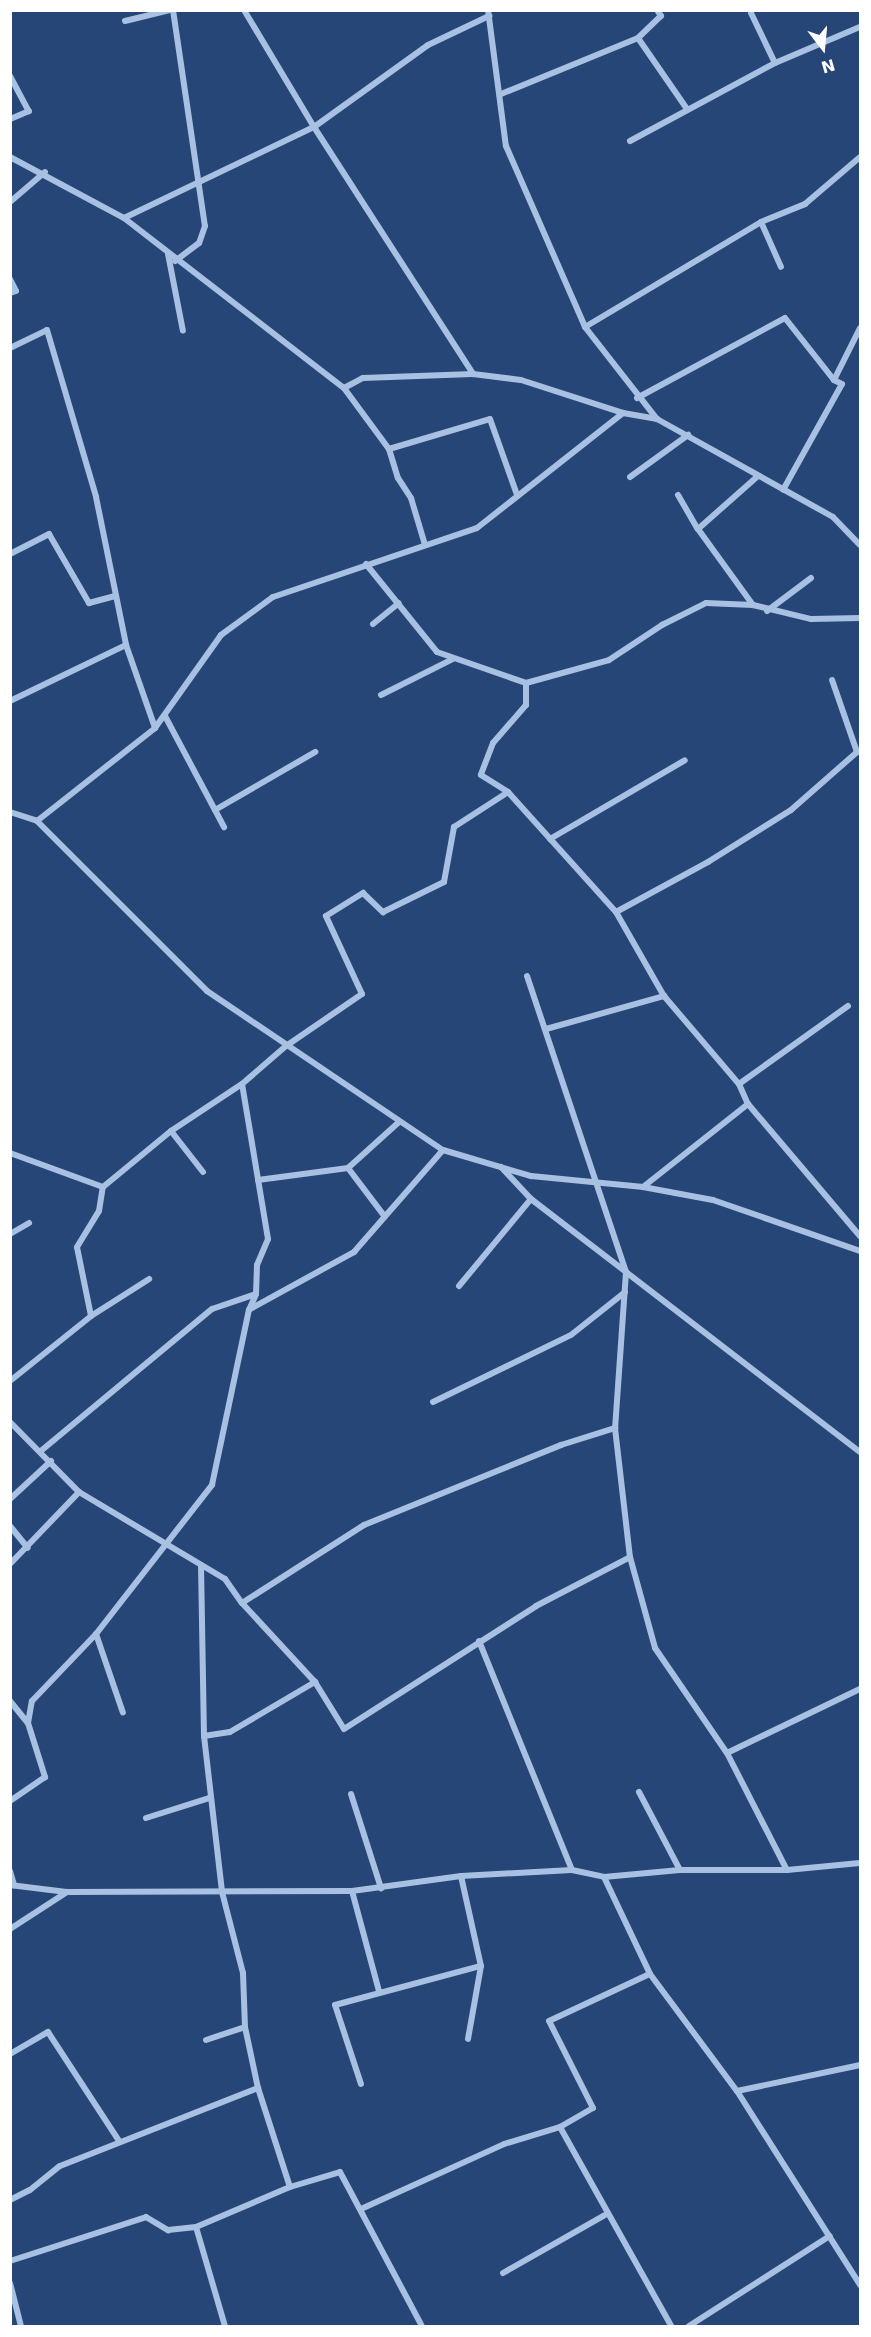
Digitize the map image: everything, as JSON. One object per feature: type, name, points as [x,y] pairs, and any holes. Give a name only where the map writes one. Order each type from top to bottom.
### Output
[{"type":"street","points":[[125,21],[172,10],[205,226],[199,243],[175,261]]},
{"type":"street","points":[[244,10],[314,127],[473,374]]},
{"type":"street","points":[[501,94],[638,38],[661,16],[657,10]]},
{"type":"street","points":[[124,218],[199,185],[314,127],[428,45],[489,13],[506,146],[585,327],[637,398],[657,419]]},
{"type":"street","points":[[751,14],[775,63]]},
{"type":"street","points":[[630,141],[775,63],[861,27]]},
{"type":"street","points":[[638,38],[687,109]]},
{"type":"street","points":[[10,76],[29,111],[10,120]]},
{"type":"street","points":[[10,157],[45,172],[124,218],[175,261],[344,388],[389,449],[398,478],[411,498],[425,545]]},
{"type":"street","points":[[585,327],[762,222],[805,204],[861,157]]},
{"type":"street","points":[[10,202],[45,172]]},
{"type":"street","points":[[762,222],[782,267]]},
{"type":"street","points":[[167,254],[183,331]]},
{"type":"street","points":[[10,279],[16,291],[10,293]]},
{"type":"street","points":[[637,398],[785,318],[834,380],[842,384],[783,490]]},
{"type":"street","points":[[834,380],[861,328]]},
{"type":"street","points":[[10,348],[47,330],[96,497],[126,645],[155,728]]},
{"type":"street","points":[[344,388],[363,378],[473,374],[521,380],[623,413],[657,419],[833,517],[861,545]]},
{"type":"street","points":[[37,821],[155,728],[221,635],[273,597],[477,528],[623,413]]},
{"type":"street","points":[[389,449],[490,419],[517,495]]},
{"type":"street","points":[[630,477],[688,435]]},
{"type":"street","points":[[698,529],[758,476]]},
{"type":"street","points":[[678,495],[698,529],[753,605]]},
{"type":"street","points":[[10,554],[49,534],[89,603],[115,596]]},
{"type":"street","points":[[366,564],[437,652],[525,683],[609,660],[662,625],[706,603],[753,605],[767,611],[811,619],[861,618]]},
{"type":"street","points":[[767,611],[811,578]]},
{"type":"street","points":[[373,624],[399,603]]},
{"type":"street","points":[[10,701],[126,645]]},
{"type":"street","points":[[381,695],[453,659]]},
{"type":"street","points":[[832,680],[861,759]]},
{"type":"street","points":[[525,683],[526,705],[493,744],[481,775],[508,792],[616,912],[664,996],[740,1084],[748,1104],[861,1236]]},
{"type":"street","points":[[165,716],[224,827]]},
{"type":"street","points":[[215,810],[315,752]]},
{"type":"street","points":[[616,912],[708,862],[791,810],[857,752]]},
{"type":"street","points":[[550,839],[685,760]]},
{"type":"street","points":[[91,1316],[77,1247],[99,1211],[103,1187],[171,1131],[242,1084],[286,1046],[362,994],[326,916],[363,893],[383,912],[444,882],[454,827],[508,792]]},
{"type":"street","points":[[10,812],[37,821],[207,991],[443,1150],[498,1164],[531,1176],[598,1185],[643,1187],[713,1200],[861,1251]]},
{"type":"street","points":[[527,976],[626,1272],[615,1428],[630,1557],[655,1648],[727,1753],[787,1870]]},
{"type":"street","points":[[546,1029],[664,996]]},
{"type":"street","points":[[740,1084],[848,1006]]},
{"type":"street","points":[[28,1723],[32,1701],[96,1634],[170,1543],[212,1485],[249,1310],[256,1294],[257,1265],[268,1239],[242,1084]]},
{"type":"street","points":[[643,1187],[748,1104]]},
{"type":"street","points":[[258,1180],[348,1168],[399,1122]]},
{"type":"street","points":[[171,1131],[203,1172]]},
{"type":"street","points":[[249,1310],[354,1252],[443,1150]]},
{"type":"street","points":[[10,1154],[103,1187]]},
{"type":"street","points":[[498,1164],[531,1199],[861,1452]]},
{"type":"street","points":[[348,1168],[385,1217]]},
{"type":"street","points":[[459,1286],[531,1199]]},
{"type":"street","points":[[10,1234],[29,1223]]},
{"type":"street","points":[[10,1381],[91,1316],[148,1279]]},
{"type":"street","points":[[433,1402],[571,1335],[625,1291]]},
{"type":"street","points":[[42,1450],[212,1309],[256,1294]]},
{"type":"street","points":[[10,1422],[42,1450],[79,1492],[170,1543],[225,1579],[242,1603],[315,1682],[344,1729],[479,1641],[630,1557]]},
{"type":"street","points":[[242,1603],[364,1525],[561,1445],[615,1428]]},
{"type":"street","points":[[10,1499],[51,1461]]},
{"type":"street","points":[[10,1564],[28,1548],[79,1492]]},
{"type":"street","points":[[10,1526],[28,1548]]},
{"type":"street","points":[[201,1565],[204,1736],[208,1798],[222,1892],[243,1973],[245,2027],[258,2088],[290,2187]]},
{"type":"street","points":[[96,1634],[123,1713]]},
{"type":"street","points":[[479,1641],[572,1870]]},
{"type":"street","points":[[204,1736],[230,1732],[315,1682]]},
{"type":"street","points":[[727,1753],[861,1689]]},
{"type":"street","points":[[10,1701],[28,1723],[45,1778],[10,1801]]},
{"type":"street","points":[[639,1792],[680,1870]]},
{"type":"street","points":[[351,1794],[381,1888]]},
{"type":"street","points":[[146,1818],[208,1798]]},
{"type":"street","points":[[10,1871],[12,1885],[67,1892],[352,1891],[460,1876],[572,1870],[604,1877],[680,1870],[787,1870],[861,1863]]},
{"type":"street","points":[[460,1876],[481,1966],[468,2039]]},
{"type":"street","points":[[604,1877],[650,1974],[737,2091],[861,2285]]},
{"type":"street","points":[[352,1891],[379,1991]]},
{"type":"street","points":[[10,1929],[67,1892]]},
{"type":"street","points":[[361,2084],[335,2005],[379,1991],[481,1966]]},
{"type":"street","points":[[361,2209],[504,2144],[560,2127],[593,2108],[549,2020],[650,1974]]},
{"type":"street","points":[[206,2040],[245,2027]]},
{"type":"street","points":[[10,2054],[48,2032],[119,2141]]},
{"type":"street","points":[[737,2091],[861,2065]]},
{"type":"street","points":[[10,2200],[30,2190],[60,2166],[258,2088]]},
{"type":"street","points":[[560,2127],[605,2215],[670,2326]]},
{"type":"street","points":[[10,2261],[146,2217],[168,2230],[196,2227],[290,2187],[340,2172],[422,2326]]},
{"type":"street","points":[[503,2273],[605,2215]]},
{"type":"street","points":[[196,2227],[225,2326]]},
{"type":"street","points":[[689,2326],[830,2235]]},
{"type":"street","points":[[10,2283],[21,2326]]}]
